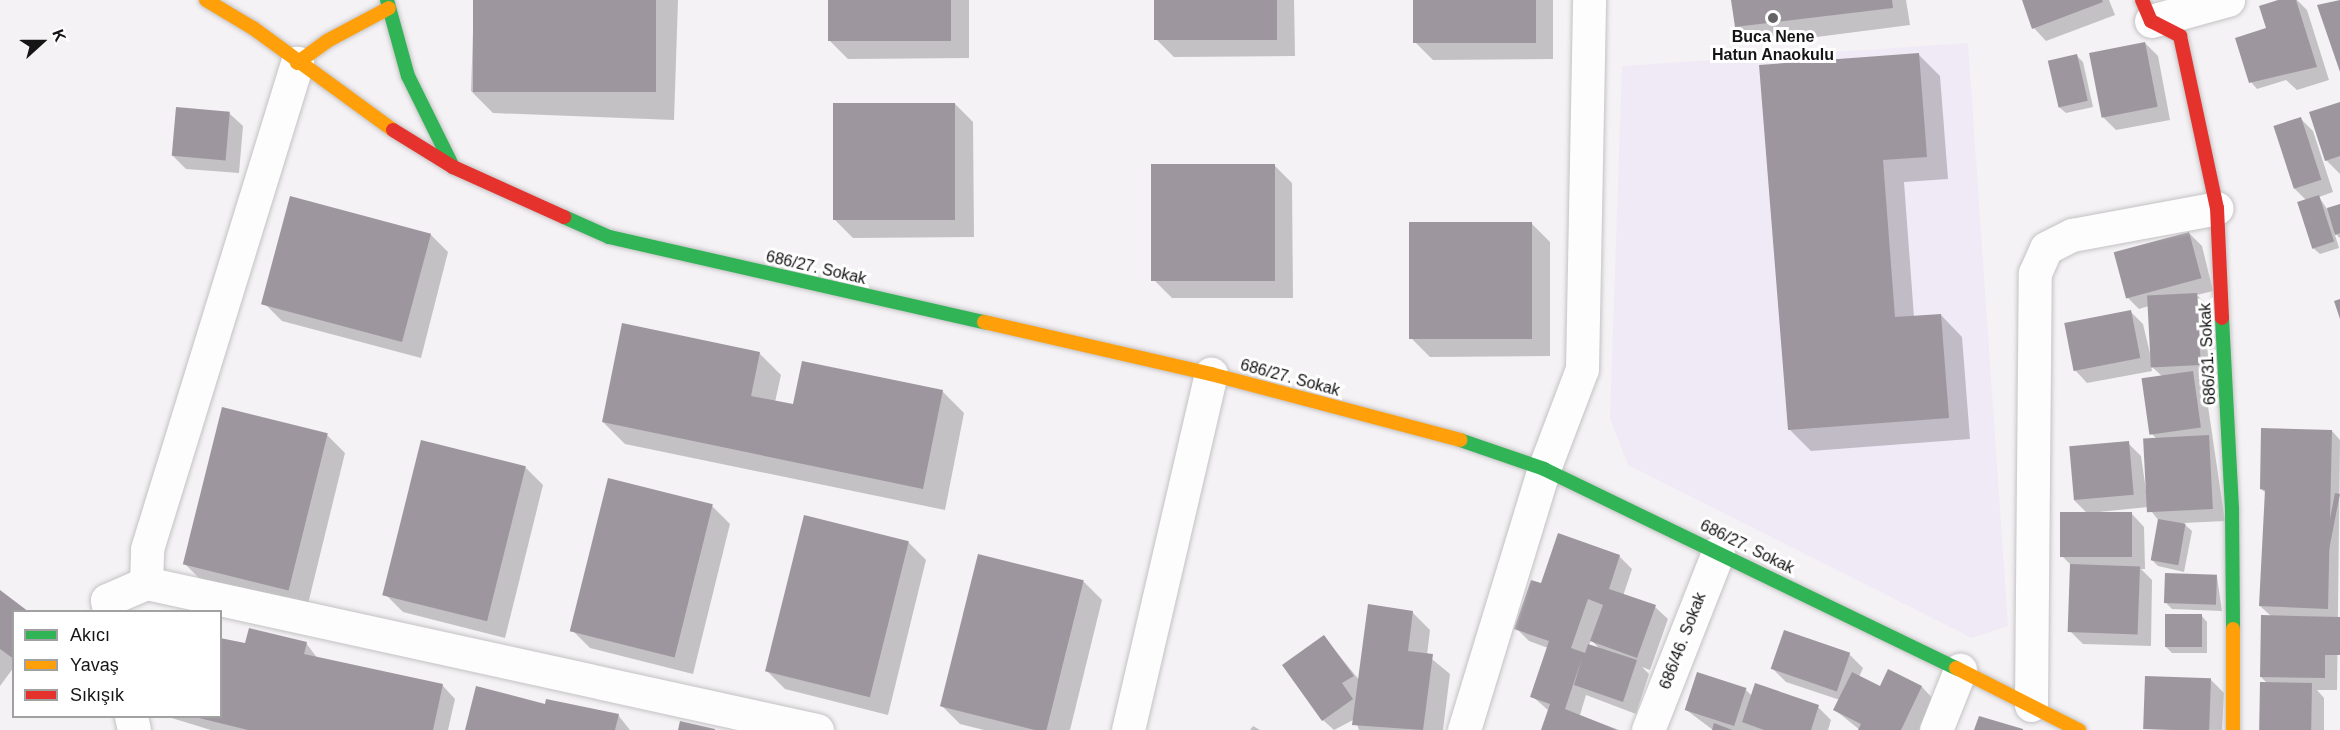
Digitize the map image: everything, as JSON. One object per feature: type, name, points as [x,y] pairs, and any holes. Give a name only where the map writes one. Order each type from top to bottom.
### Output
[{"type":"street","name":"686/27. Sokak","points":[[206,0],[253,28],[297,63],[396,132],[453,167],[609,237],[1211,374],[1457,440],[1544,469],[2079,730]]},
{"type":"street","points":[[242,0],[253,28]]},
{"type":"street","points":[[1464,730],[1544,469],[1582,369],[1589,0]]},
{"type":"street","points":[[2146,11],[2228,0]]},
{"type":"street","points":[[146,583],[147,549],[297,63],[327,41],[388,4],[408,76],[453,167]]},
{"type":"street","name":"686/31. Sokak","points":[[2146,11],[2180,36],[2217,208],[2232,508],[2233,730]]},
{"type":"street","points":[[2031,705],[2035,273],[2046,248],[2072,235],[2217,208]]},
{"type":"street","points":[[1128,730],[1211,374]]},
{"type":"street","name":"686/46. Sokak","points":[[1648,730],[1718,552]]},
{"type":"street","points":[[109,610],[107,600],[146,583],[767,725],[817,730]]},
{"type":"street","points":[[1935,730],[1960,670]]},
{"type":"shaded area","points":[[1968,43],[2008,626],[1972,638],[1628,465],[1610,418],[1622,66]]},
{"type":"building","points":[[473,0],[656,0],[656,92],[473,92]]},
{"type":"building","points":[[828,0],[951,0],[951,41],[828,41]]},
{"type":"building","points":[[1154,0],[1277,0],[1277,40],[1154,40]]},
{"type":"building","points":[[1413,0],[1536,0],[1536,43],[1413,43]]},
{"type":"building","name":"Buca Nene Hatun Anaokulu","points":[[1731,0],[1892,0],[1893,8],[1735,27]]},
{"type":"building","points":[[2022,0],[2102,0],[2103,2],[2032,29]]},
{"type":"building","points":[[2278,0],[2296,0],[2317,67],[2249,83],[2235,38],[2266,28],[2259,6]]},
{"type":"building","points":[[2340,0],[2340,72],[2317,5]]},
{"type":"building","points":[[2145,42],[2158,107],[2102,118],[2089,53]]},
{"type":"building","points":[[1919,53],[1927,157],[1883,160],[1895,317],[1941,314],[1949,418],[1788,430],[1759,65]]},
{"type":"building","points":[[2077,54],[2088,101],[2059,108],[2048,61]]},
{"type":"building","points":[[2340,102],[2340,156],[2325,161],[2309,112]]},
{"type":"building","points":[[833,103],[955,103],[955,220],[833,220]]},
{"type":"building","points":[[176,107],[230,112],[226,161],[172,156]]},
{"type":"building","points":[[2301,117],[2321,180],[2294,189],[2273,126]]},
{"type":"building","points":[[1151,164],[1275,164],[1275,281],[1151,281]]},
{"type":"building","points":[[2319,195],[2334,242],[2312,249],[2297,202]]},
{"type":"building","points":[[290,196],[431,234],[402,342],[261,304]]},
{"type":"building","points":[[2340,204],[2340,233],[2335,235],[2327,208]]},
{"type":"building","points":[[1409,222],[1532,222],[1532,339],[1409,339]]},
{"type":"building","points":[[2189,232],[2201,278],[2126,299],[2114,252]]},
{"type":"building","points":[[2197,293],[2201,365],[2151,368],[2147,296]]},
{"type":"building","points":[[2340,299],[2340,319],[2334,301]]},
{"type":"building","points":[[2131,310],[2140,358],[2074,371],[2064,323]]},
{"type":"building","points":[[622,323],[760,352],[751,396],[793,404],[802,361],[943,390],[923,489],[602,422]]},
{"type":"building","points":[[2193,371],[2201,427],[2149,435],[2142,378]]},
{"type":"building","points":[[222,407],[328,433],[289,591],[183,564]]},
{"type":"building","points":[[2261,428],[2332,430],[2328,609],[2259,606],[2265,490],[2260,489]]},
{"type":"building","points":[[2209,435],[2213,509],[2147,512],[2143,438]]},
{"type":"building","points":[[421,440],[526,466],[487,621],[382,595]]},
{"type":"building","points":[[2129,441],[2134,495],[2074,500],[2069,446]]},
{"type":"building","points":[[608,478],[713,504],[675,657],[570,631]]},
{"type":"building","points":[[2335,493],[2340,494],[2319,603],[2314,602]]},
{"type":"building","points":[[2060,512],[2132,512],[2132,557],[2060,557]]},
{"type":"building","points":[[804,515],[909,541],[870,697],[765,671]]},
{"type":"building","points":[[2158,519],[2186,524],[2178,565],[2151,560]]},
{"type":"building","points":[[1558,533],[1620,555],[1609,589],[1656,605],[1637,658],[1590,641],[1603,605],[1588,599],[1571,648],[1585,653],[1588,644],[1637,660],[1623,702],[1574,685],[1582,658],[1565,709],[1617,730],[1541,730],[1550,704],[1530,697],[1549,641],[1514,629],[1531,580],[1541,583]]},
{"type":"building","points":[[978,554],[1084,580],[1046,730],[1035,730],[940,706]]},
{"type":"building","points":[[2070,564],[2140,566],[2138,634],[2068,632]]},
{"type":"building","points":[[2165,573],[2217,575],[2216,605],[2164,603]]},
{"type":"building","points":[[0,590],[26,610],[12,610],[12,658],[0,649]]},
{"type":"building","points":[[1368,604],[1413,611],[1408,651],[1433,654],[1423,730],[1352,725]]},
{"type":"building","points":[[2165,614],[2202,614],[2202,647],[2165,647]]},
{"type":"building","points":[[2261,615],[2340,617],[2340,655],[2325,655],[2325,678],[2260,677]]},
{"type":"building","points":[[249,628],[307,642],[304,654],[443,684],[433,730],[248,730],[199,718],[222,718],[222,638],[245,643]]},
{"type":"building","points":[[1784,630],[1850,653],[1837,692],[1771,669]]},
{"type":"building","points":[[1324,635],[1354,676],[1342,683],[1353,699],[1322,721],[1282,665]]},
{"type":"building","points":[[1888,669],[1922,686],[1901,730],[1858,730],[1861,724],[1833,710],[1852,672],[1880,686]]},
{"type":"building","points":[[1697,672],[1746,688],[1734,726],[1685,710]]},
{"type":"building","points":[[2145,676],[2211,678],[2209,730],[2143,729]]},
{"type":"building","points":[[2260,682],[2312,683],[2311,730],[2259,730]]},
{"type":"building","points":[[1755,683],[1819,705],[1811,730],[1764,730],[1742,722]]},
{"type":"building","points":[[476,686],[545,704],[546,699],[619,714],[615,730],[465,730]]},
{"type":"building","points":[[1979,716],[2023,729],[2023,730],[1974,730]]},
{"type":"building","points":[[680,721],[715,729],[715,730],[678,730]]},
{"type":"building","points":[[1714,723],[1732,730],[1712,730]]},
{"type":"traffic: fast","points":[[387,0],[408,76],[453,167]]},
{"type":"traffic: fast","points":[[564,217],[609,237],[984,322]]},
{"type":"traffic: fast","points":[[2222,318],[2232,509],[2233,629]]},
{"type":"traffic: fast","points":[[1460,440],[1544,469],[1956,668]]},
{"type":"traffic: slow","points":[[206,0],[253,28],[393,130]]},
{"type":"traffic: slow","points":[[297,63],[327,41],[389,8]]},
{"type":"traffic: slow","points":[[984,322],[1211,374],[1460,440]]},
{"type":"traffic: slow","points":[[2233,629],[2233,730]]},
{"type":"traffic: slow","points":[[1956,668],[2079,730]]},
{"type":"traffic: jam","points":[[2142,0],[2151,21],[2180,36],[2217,208],[2222,318]]},
{"type":"traffic: jam","points":[[393,130],[453,167],[564,217]]},
{"type":"place","name":"Buca Nene Hatun Anaokulu","points":[[1773,18]]}]
